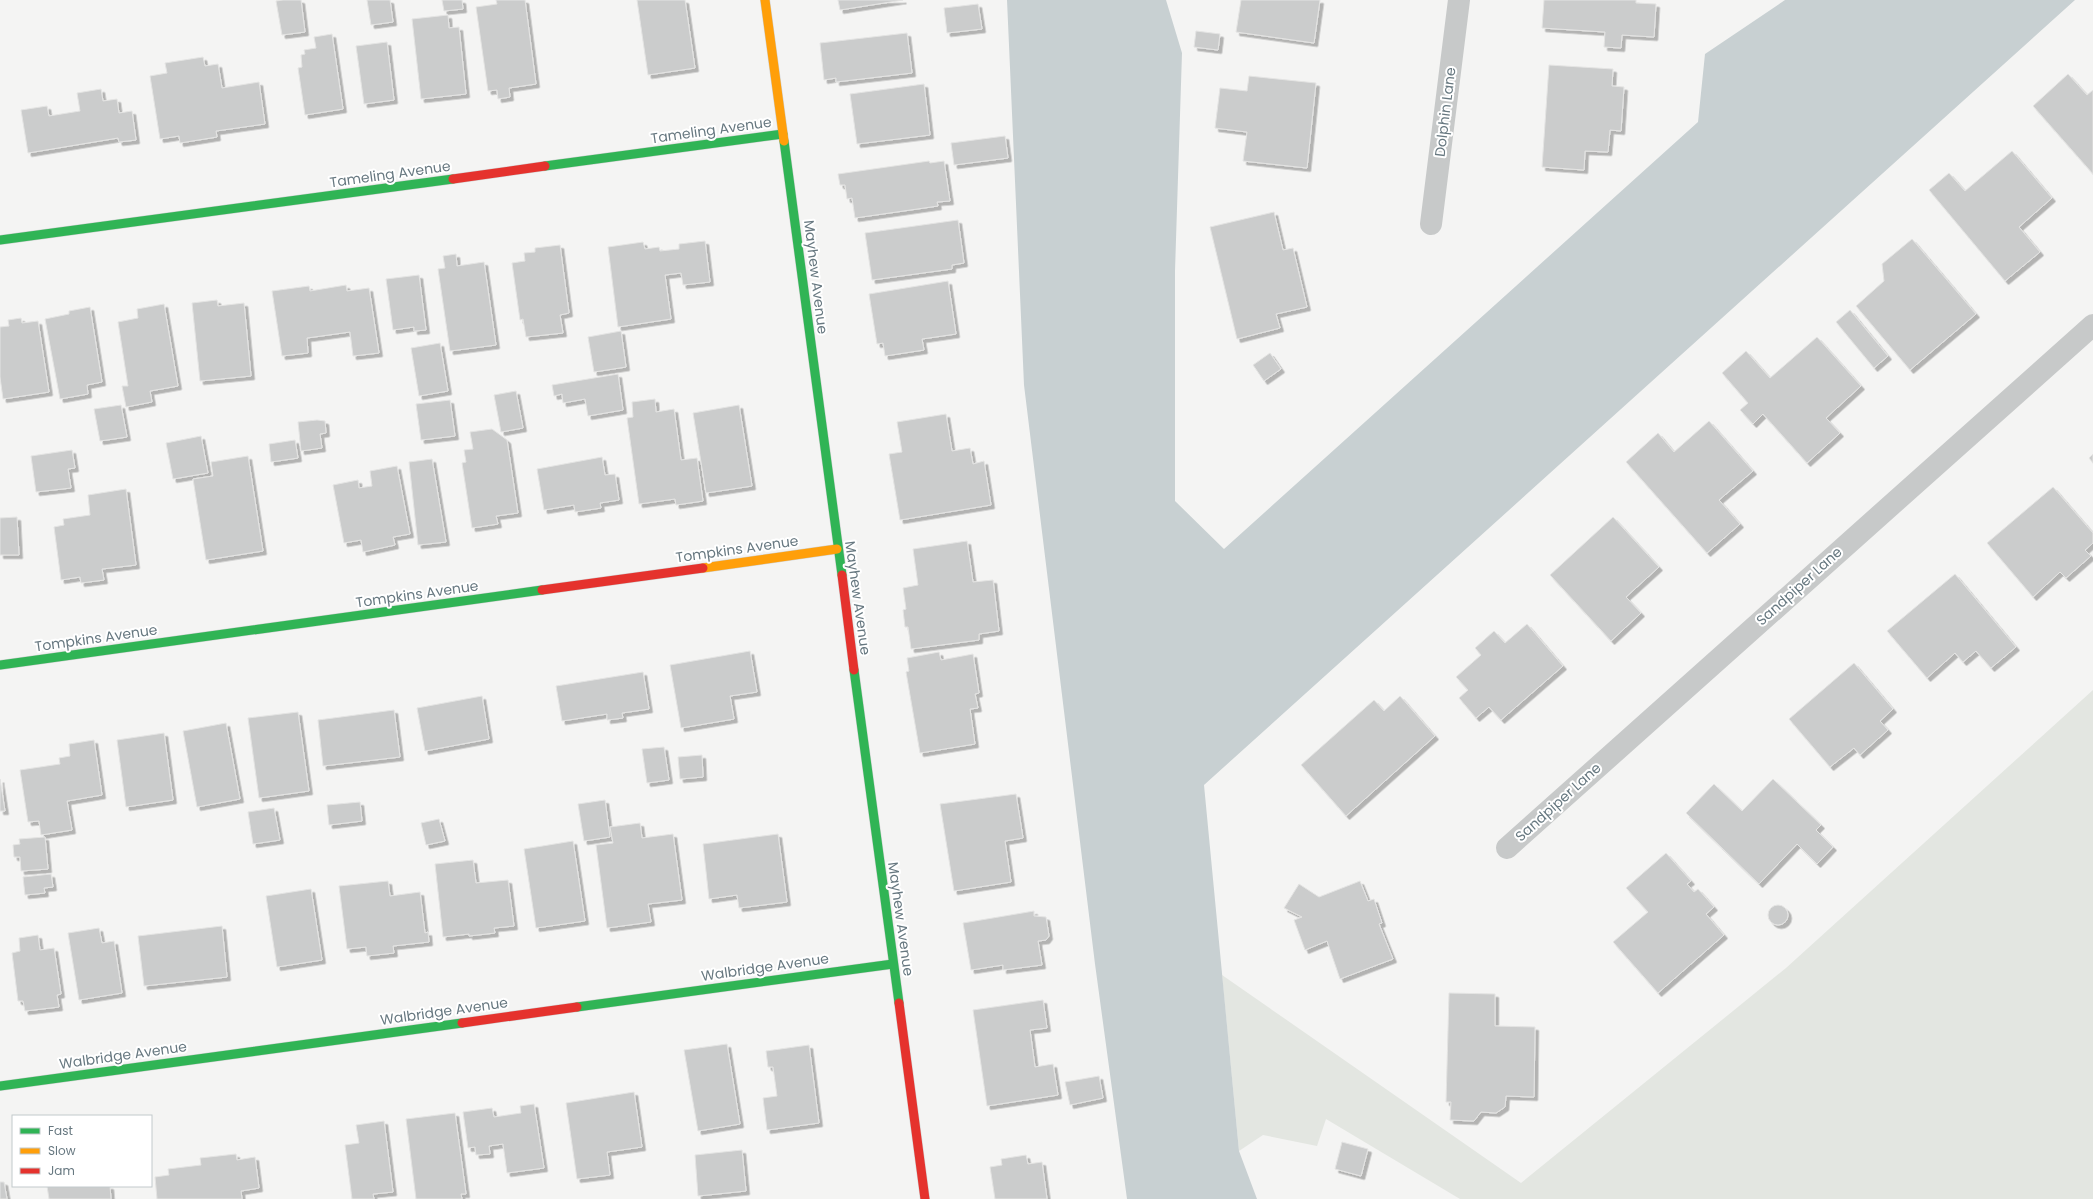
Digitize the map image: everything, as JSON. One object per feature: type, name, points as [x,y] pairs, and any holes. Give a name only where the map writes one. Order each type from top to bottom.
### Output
[{"type":"street","name":"Mayhew Avenue","points":[[765,0],[837,550],[925,1199]]},
{"type":"street","name":"Dolphin Lane","points":[[1431,224],[1459,0]]},
{"type":"street","name":"Tameling Avenue","points":[[0,240],[783,134]]},
{"type":"street","name":"Sandpiper Lane","points":[[1507,848],[2093,325]]},
{"type":"street","name":"Tompkins Avenue","points":[[0,665],[837,550]]},
{"type":"street","name":"Walbridge Avenue","points":[[0,1086],[893,964]]},
{"type":"shaded area","points":[[1007,0],[1166,0],[1182,53],[1175,271],[1175,501],[1224,549],[1698,122],[1705,54],[1785,0],[2075,0],[1204,785],[1239,1151],[1257,1199],[1127,1199],[1095,964],[1024,385]]},
{"type":"shaded area","points":[[2093,690],[2093,1199],[1460,1199],[1326,1119],[1317,1146],[1263,1135],[1239,1151],[1222,975],[1521,1183],[1786,968]]},
{"type":"building","points":[[301,0],[305,32],[282,35],[276,1]]},
{"type":"building","points":[[367,0],[390,0],[393,22],[371,25]]},
{"type":"building","points":[[442,0],[462,0],[463,9],[444,11]]},
{"type":"building","points":[[496,0],[525,0],[536,84],[509,88],[510,97],[498,99],[497,90],[488,91],[476,7],[497,4]]},
{"type":"building","points":[[637,0],[685,0],[695,68],[648,75]]},
{"type":"building","points":[[838,0],[903,0],[840,10]]},
{"type":"building","points":[[1241,0],[1320,0],[1314,43],[1236,32]]},
{"type":"building","points":[[1544,0],[1636,0],[1636,3],[1656,4],[1654,37],[1622,35],[1621,48],[1604,47],[1605,32],[1542,28]]},
{"type":"building","points":[[978,4],[982,29],[947,33],[944,8]]},
{"type":"building","points":[[448,15],[449,28],[459,27],[466,94],[421,99],[412,19]]},
{"type":"building","points":[[1196,31],[1220,34],[1218,50],[1194,47]]},
{"type":"building","points":[[907,33],[912,73],[836,82],[836,78],[824,80],[820,43]]},
{"type":"building","points":[[332,34],[343,109],[305,115],[298,68],[302,67],[301,55],[305,54],[304,50],[316,48],[314,37]]},
{"type":"building","points":[[387,42],[394,100],[364,104],[356,46]]},
{"type":"building","points":[[203,57],[205,66],[218,64],[222,88],[259,82],[265,124],[216,131],[217,137],[180,143],[179,136],[160,139],[150,76],[167,73],[165,63]]},
{"type":"building","points":[[1549,65],[1613,69],[1612,86],[1624,87],[1621,131],[1610,130],[1608,152],[1585,151],[1584,170],[1542,167]]},
{"type":"building","points":[[2068,74],[2087,95],[2093,90],[2093,174],[2033,106]]},
{"type":"building","points":[[1249,76],[1316,83],[1307,168],[1243,161],[1247,132],[1215,128],[1220,88],[1247,91]]},
{"type":"building","points":[[924,84],[930,135],[857,144],[850,94]]},
{"type":"building","points":[[101,89],[103,101],[117,99],[119,113],[132,111],[136,140],[119,142],[118,138],[28,153],[21,110],[47,106],[49,116],[80,111],[77,93]]},
{"type":"building","points":[[1005,136],[1008,158],[954,165],[951,143]]},
{"type":"building","points":[[2012,151],[2052,198],[2019,227],[2040,252],[2005,281],[1929,190],[1949,173],[1965,191]]},
{"type":"building","points":[[929,161],[930,163],[944,161],[950,201],[937,202],[938,206],[855,218],[852,198],[847,199],[845,185],[840,185],[838,174]]},
{"type":"building","points":[[1274,212],[1283,250],[1293,248],[1307,307],[1276,314],[1280,328],[1237,339],[1210,227]]},
{"type":"building","points":[[958,220],[964,263],[952,265],[952,269],[872,280],[865,233]]},
{"type":"building","points":[[1912,239],[1976,314],[1910,370],[1856,306],[1884,281],[1882,264]]},
{"type":"building","points":[[705,241],[710,282],[683,285],[681,273],[665,275],[671,319],[618,327],[608,247],[643,242],[645,249],[659,247],[660,251],[679,249],[679,244]]},
{"type":"building","points":[[560,245],[569,313],[560,315],[563,333],[526,337],[523,319],[520,320],[512,263],[525,261],[524,253],[535,252],[535,248]]},
{"type":"building","points":[[456,254],[457,266],[484,262],[496,345],[450,351],[438,269],[445,268],[443,256]]},
{"type":"building","points":[[419,275],[426,330],[414,331],[414,327],[393,330],[386,279]]},
{"type":"building","points":[[948,281],[956,334],[922,339],[924,350],[885,356],[883,343],[877,344],[869,294]]},
{"type":"building","points":[[346,285],[347,291],[369,288],[379,353],[353,356],[350,332],[307,338],[308,353],[282,356],[272,291],[309,286],[310,291]]},
{"type":"building","points":[[217,300],[218,306],[244,303],[251,376],[200,381],[192,303]]},
{"type":"building","points":[[164,304],[178,386],[150,391],[152,402],[126,407],[122,386],[128,386],[118,322],[138,318],[137,309]]},
{"type":"building","points":[[90,307],[102,382],[87,385],[88,394],[60,399],[45,319],[69,314],[69,311]]},
{"type":"building","points":[[1850,310],[1888,356],[1874,368],[1836,322]]},
{"type":"building","points":[[21,318],[22,323],[38,321],[49,392],[3,399],[0,377],[0,327],[9,326],[8,320]]},
{"type":"building","points":[[621,331],[626,367],[594,372],[588,337]]},
{"type":"building","points":[[1817,337],[1861,386],[1826,418],[1840,433],[1807,463],[1763,414],[1753,424],[1740,410],[1748,403],[1722,373],[1746,351],[1770,378]]},
{"type":"building","points":[[440,343],[448,391],[419,396],[411,348]]},
{"type":"building","points":[[1270,353],[1281,369],[1264,381],[1253,365]]},
{"type":"building","points":[[618,374],[623,410],[588,416],[585,399],[563,403],[562,394],[554,396],[552,385]]},
{"type":"building","points":[[516,391],[523,428],[501,432],[494,395]]},
{"type":"building","points":[[655,399],[656,412],[674,409],[681,460],[697,458],[703,501],[676,505],[675,499],[639,504],[627,418],[633,417],[632,402]]},
{"type":"building","points":[[450,400],[455,436],[421,440],[416,404]]},
{"type":"building","points":[[121,405],[127,437],[100,441],[94,409]]},
{"type":"building","points":[[739,405],[752,486],[706,493],[693,413]]},
{"type":"building","points":[[946,414],[952,451],[970,448],[973,464],[984,461],[991,505],[900,520],[889,454],[902,452],[897,422]]},
{"type":"building","points":[[317,420],[325,421],[326,433],[320,434],[322,448],[301,451],[298,422]]},
{"type":"building","points":[[1709,421],[1753,471],[1719,500],[1740,524],[1707,553],[1626,462],[1658,433],[1674,452]]},
{"type":"building","points":[[492,429],[507,440],[518,513],[496,516],[498,524],[472,528],[462,463],[466,462],[464,450],[473,449],[470,432]]},
{"type":"building","points":[[201,436],[208,473],[173,479],[166,443]]},
{"type":"building","points":[[295,440],[298,458],[271,462],[269,444]]},
{"type":"building","points":[[72,450],[75,468],[68,469],[71,488],[36,492],[31,456]]},
{"type":"building","points":[[2093,454],[2093,463],[2089,458]]},
{"type":"building","points":[[248,456],[263,551],[206,560],[193,479],[213,476],[211,462]]},
{"type":"building","points":[[602,457],[605,475],[615,474],[619,500],[600,503],[601,508],[575,512],[574,505],[544,510],[537,469]]},
{"type":"building","points":[[432,459],[446,542],[418,545],[409,462]]},
{"type":"building","points":[[397,466],[410,534],[393,537],[395,545],[363,552],[361,540],[344,543],[333,485],[358,480],[359,488],[372,486],[370,471]]},
{"type":"building","points":[[2053,487],[2093,533],[2093,543],[2085,550],[2091,556],[2066,578],[2060,572],[2033,597],[1987,543]]},
{"type":"building","points":[[126,489],[136,565],[102,569],[104,580],[81,583],[80,577],[61,580],[54,527],[64,525],[63,519],[90,515],[88,495]]},
{"type":"building","points":[[17,517],[19,555],[0,555],[0,518]]},
{"type":"building","points":[[1613,517],[1659,567],[1626,597],[1641,613],[1611,641],[1550,575]]},
{"type":"building","points":[[967,541],[973,582],[993,580],[999,631],[979,634],[979,640],[911,649],[908,627],[905,627],[903,610],[906,609],[903,588],[918,585],[913,549]]},
{"type":"building","points":[[1955,574],[2016,647],[1991,668],[1976,651],[1963,662],[1955,653],[1927,678],[1887,631]]},
{"type":"building","points":[[1527,624],[1563,666],[1501,720],[1489,707],[1476,718],[1459,698],[1468,690],[1456,677],[1481,655],[1475,648],[1494,631],[1505,643]]},
{"type":"building","points":[[750,651],[757,692],[730,696],[734,719],[681,728],[670,665]]},
{"type":"building","points":[[939,652],[941,660],[973,654],[979,693],[975,694],[978,708],[970,709],[975,744],[920,753],[906,672],[909,671],[907,658]]},
{"type":"building","points":[[1854,663],[1893,709],[1880,721],[1888,730],[1860,755],[1854,748],[1830,767],[1789,719]]},
{"type":"building","points":[[643,672],[649,709],[622,713],[623,718],[607,720],[607,714],[562,721],[556,686]]},
{"type":"building","points":[[482,696],[489,739],[425,751],[417,708]]},
{"type":"building","points":[[1400,696],[1435,736],[1346,816],[1301,765],[1374,700],[1384,711]]},
{"type":"building","points":[[394,710],[400,757],[323,766],[318,720]]},
{"type":"building","points":[[298,712],[309,791],[259,798],[248,718]]},
{"type":"building","points":[[226,723],[240,799],[197,807],[183,731]]},
{"type":"building","points":[[164,733],[173,800],[126,807],[117,740]]},
{"type":"building","points":[[94,740],[102,795],[67,801],[72,830],[41,835],[39,821],[28,822],[20,770],[60,764],[59,758],[70,756],[69,744]]},
{"type":"building","points":[[664,747],[669,780],[647,783],[642,749]]},
{"type":"building","points":[[702,755],[703,777],[680,779],[678,757]]},
{"type":"building","points":[[0,779],[5,811],[0,811]]},
{"type":"building","points":[[1773,779],[1821,825],[1816,830],[1833,847],[1817,864],[1797,844],[1759,884],[1686,813],[1714,784],[1742,811]]},
{"type":"building","points":[[1016,794],[1023,838],[1005,841],[1011,882],[954,891],[940,804]]},
{"type":"building","points":[[605,800],[610,837],[584,841],[578,804]]},
{"type":"building","points":[[360,802],[362,821],[329,825],[327,805]]},
{"type":"building","points":[[274,808],[280,840],[253,844],[248,812]]},
{"type":"building","points":[[439,819],[445,841],[426,845],[421,823]]},
{"type":"building","points":[[640,823],[642,838],[673,834],[682,900],[648,904],[651,922],[607,928],[596,845],[613,843],[610,827]]},
{"type":"building","points":[[778,834],[787,902],[739,908],[737,895],[709,899],[703,844]]},
{"type":"building","points":[[45,837],[48,869],[21,871],[20,857],[14,857],[13,845],[20,844],[19,839]]},
{"type":"building","points":[[573,841],[585,921],[536,928],[524,849]]},
{"type":"building","points":[[1666,853],[1691,881],[1687,884],[1694,892],[1698,889],[1714,907],[1706,914],[1724,935],[1658,993],[1613,942],[1648,912],[1626,888]]},
{"type":"building","points":[[473,860],[476,883],[508,880],[514,926],[494,928],[495,933],[443,937],[435,864]]},
{"type":"building","points":[[51,874],[53,887],[44,888],[45,893],[25,895],[23,877]]},
{"type":"building","points":[[388,881],[390,896],[420,892],[425,933],[428,932],[429,942],[393,946],[394,953],[367,956],[366,947],[347,949],[339,886]]},
{"type":"building","points":[[1360,881],[1368,901],[1374,899],[1382,923],[1379,924],[1393,959],[1340,979],[1327,941],[1305,950],[1294,920],[1302,917],[1284,908],[1299,884],[1319,897]]},
{"type":"building","points":[[311,889],[322,960],[277,967],[266,896]]},
{"type":"building","points":[[1778,905],[1785,908],[1788,915],[1785,922],[1778,925],[1771,922],[1768,915],[1771,908]]},
{"type":"building","points":[[1034,911],[1034,916],[1046,917],[1049,936],[1046,940],[1038,941],[1042,965],[1003,970],[1003,965],[971,970],[963,923]]},
{"type":"building","points":[[222,926],[227,977],[144,986],[138,936]]},
{"type":"building","points":[[99,928],[102,943],[114,941],[122,993],[79,1000],[68,933]]},
{"type":"building","points":[[38,935],[40,950],[54,948],[61,994],[57,995],[59,1007],[25,1011],[23,1001],[18,1001],[12,953],[20,951],[19,938]]},
{"type":"building","points":[[1449,993],[1495,994],[1495,1026],[1535,1027],[1534,1097],[1506,1096],[1505,1107],[1496,1113],[1481,1112],[1474,1121],[1450,1120],[1451,1102],[1446,1102]]},
{"type":"building","points":[[1043,1000],[1047,1028],[1030,1030],[1035,1067],[1053,1064],[1058,1095],[987,1106],[973,1010]]},
{"type":"building","points":[[727,1044],[740,1124],[698,1131],[684,1050]]},
{"type":"building","points":[[809,1045],[819,1123],[767,1130],[763,1098],[777,1096],[773,1067],[768,1067],[766,1051]]},
{"type":"building","points":[[1099,1076],[1103,1098],[1070,1105],[1065,1082]]},
{"type":"building","points":[[634,1092],[642,1147],[607,1152],[610,1175],[577,1179],[566,1103]]},
{"type":"building","points":[[534,1104],[544,1168],[507,1173],[503,1144],[489,1146],[490,1154],[476,1155],[475,1147],[468,1148],[463,1112],[492,1108],[494,1117],[521,1113],[520,1106]]},
{"type":"building","points":[[455,1113],[466,1194],[461,1194],[462,1199],[416,1199],[406,1119]]},
{"type":"building","points":[[384,1121],[393,1192],[373,1194],[374,1199],[352,1199],[345,1145],[359,1143],[356,1125]]},
{"type":"building","points":[[1342,1142],[1368,1149],[1361,1176],[1335,1169]]},
{"type":"building","points":[[742,1150],[746,1191],[698,1196],[695,1155]]},
{"type":"building","points":[[236,1154],[237,1160],[255,1157],[259,1188],[241,1191],[242,1199],[157,1199],[155,1177],[169,1175],[168,1169],[201,1165],[200,1158]]},
{"type":"building","points":[[1026,1155],[1028,1164],[1042,1162],[1047,1199],[995,1199],[990,1167],[1002,1165],[1001,1159]]},
{"type":"building","points":[[0,1182],[4,1182],[7,1199],[0,1199]]},
{"type":"building","points":[[47,1187],[110,1187],[111,1199],[49,1199]]},
{"type":"traffic: fast","points":[[545,166],[783,134]]},
{"type":"traffic: fast","points":[[784,141],[842,575]]},
{"type":"traffic: fast","points":[[0,240],[453,179]]},
{"type":"traffic: fast","points":[[0,665],[542,590]]},
{"type":"traffic: fast","points":[[854,670],[899,1003]]},
{"type":"traffic: fast","points":[[577,1007],[893,964]]},
{"type":"traffic: fast","points":[[0,1086],[462,1023]]},
{"type":"traffic: slow","points":[[765,0],[784,141]]},
{"type":"traffic: slow","points":[[703,568],[837,549]]},
{"type":"traffic: jam","points":[[453,179],[545,166]]},
{"type":"traffic: jam","points":[[542,590],[703,568]]},
{"type":"traffic: jam","points":[[842,575],[854,670]]},
{"type":"traffic: jam","points":[[899,1003],[925,1199]]},
{"type":"traffic: jam","points":[[462,1023],[577,1007]]}]
